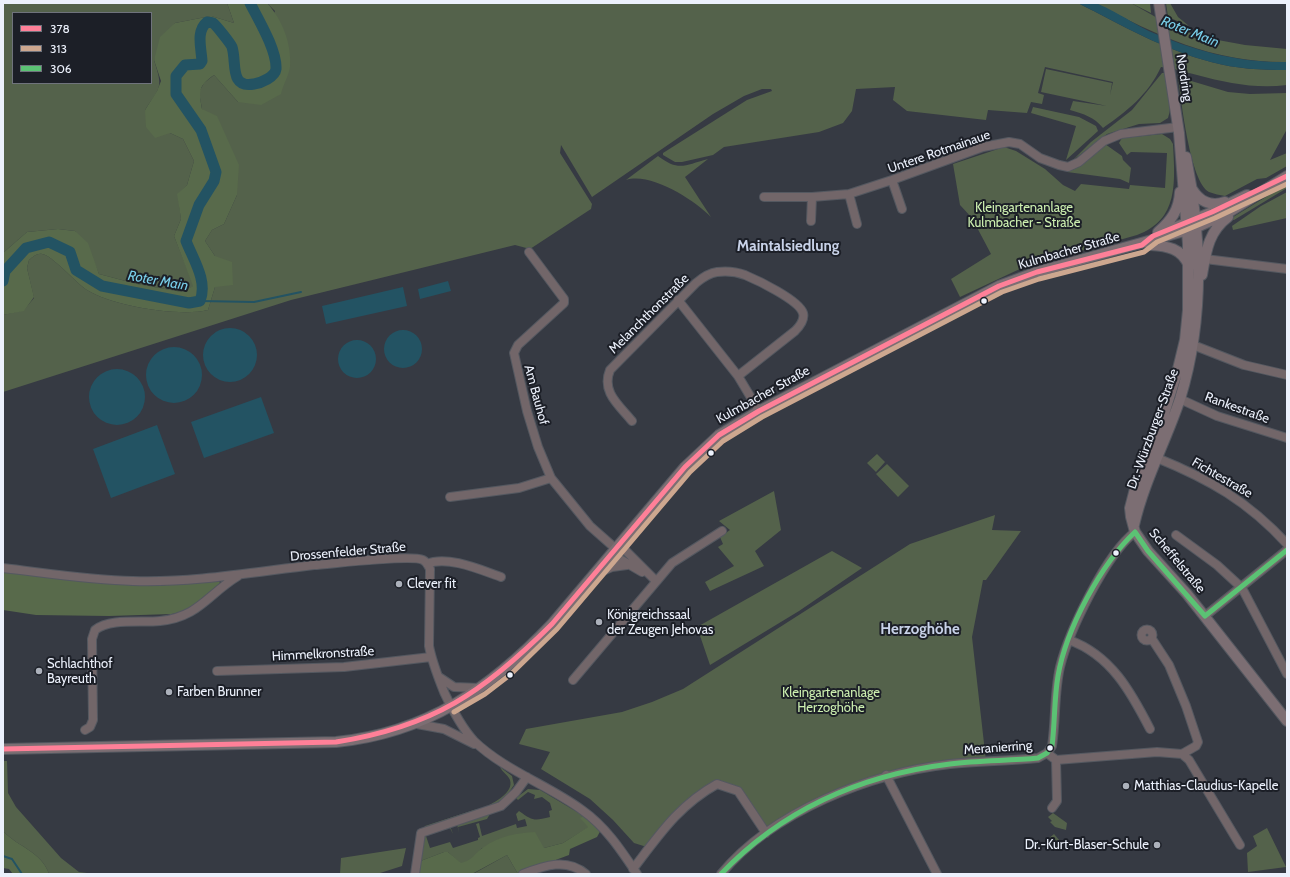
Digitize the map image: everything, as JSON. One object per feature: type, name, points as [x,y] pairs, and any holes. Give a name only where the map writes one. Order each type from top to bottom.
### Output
[{"type":"main road","name":"Nordring","points":[[1160,8],[1179,130],[1182,174],[1191,225]]},
{"type":"main road","name":"Nordring","points":[[1179,130],[1192,189],[1191,225]]},
{"type":"main road","points":[[1153,236],[1171,218],[1178,208],[1182,174]]},
{"type":"main road","points":[[1191,225],[1242,201],[1287,176]]},
{"type":"main road","points":[[1192,189],[1200,199],[1211,204],[1242,201]]},
{"type":"main road","points":[[1199,295],[1205,259],[1212,233],[1242,201]]},
{"type":"main road","name":"Kulmbacher Straße","points":[[1142,245],[1153,236],[1191,225]]},
{"type":"main road","name":"Kulmbacher Straße","points":[[3,749],[336,742],[359,740],[417,724],[481,688],[507,668],[531,646],[702,449],[719,435],[759,411],[999,286],[1037,272],[1142,245],[1191,225]]},
{"type":"main road","name":"Dr.-Würzburger-Straße","points":[[1134,529],[1130,508],[1136,485],[1170,396],[1185,340],[1188,310],[1191,225]]},
{"type":"main road","name":"Dr.-Würzburger-Straße","points":[[1134,529],[1139,505],[1180,399],[1193,345],[1199,295],[1191,225]]},
{"type":"main road","points":[[1142,245],[1172,247],[1182,255],[1189,267]]},
{"type":"main road","name":"Scheffelstraße","points":[[1134,529],[1148,551],[1205,616],[1287,721]]},
{"type":"street","name":"Untere Rotmainaue","points":[[764,197],[812,197],[849,194],[983,147],[1009,142],[1020,144],[1047,160],[1068,167],[1079,162],[1104,141],[1121,134],[1179,130]]},
{"type":"street","points":[[892,180],[902,209]]},
{"type":"street","points":[[849,194],[857,224]]},
{"type":"street","points":[[811,221],[812,197]]},
{"type":"street","name":"Am Bauhof","points":[[529,252],[564,299],[564,304],[518,345],[514,353],[527,411],[538,447],[551,478],[587,522],[616,549]]},
{"type":"street","points":[[1205,259],[1287,269]]},
{"type":"street","name":"Melanchthonstraße","points":[[632,421],[608,392],[607,382],[613,366],[678,300],[696,283],[710,274],[723,272],[743,274],[790,299],[804,313],[801,324],[795,331],[738,376]]},
{"type":"street","points":[[678,300],[738,376],[759,411]]},
{"type":"street","points":[[1193,345],[1244,365],[1287,376]]},
{"type":"street","name":"Rankestraße","points":[[1180,399],[1217,416],[1287,438]]},
{"type":"street","name":"Fichtestraße","points":[[1157,458],[1202,478],[1240,500],[1270,526],[1287,544]]},
{"type":"street","points":[[450,497],[519,488],[551,478]]},
{"type":"street","points":[[1047,753],[1052,746],[1060,668],[1070,640],[1082,610],[1114,556],[1134,529]]},
{"type":"street","points":[[573,680],[656,581],[678,558],[722,530]]},
{"type":"street","points":[[1176,535],[1216,565],[1242,588],[1287,674]]},
{"type":"street","points":[[648,575],[624,549],[616,549],[617,556],[630,566],[656,581]]},
{"type":"street","points":[[1205,616],[1242,588],[1287,550]]},
{"type":"street","name":"Drossenfelder Straße","points":[[3,568],[134,581],[188,580],[352,561],[416,558],[427,564],[433,561],[452,562],[473,567],[501,577]]},
{"type":"street","points":[[427,564],[430,570],[429,646],[431,657],[450,706],[465,730],[484,749]]},
{"type":"street","points":[[594,575],[618,565],[630,566]]},
{"type":"street","name":"Drossenfelder Straße","points":[[85,730],[90,726],[93,720],[92,639],[95,630],[105,624],[160,621],[186,615],[197,609],[227,584],[241,575]]},
{"type":"street","points":[[1052,808],[1057,801],[1056,760],[1157,752],[1182,754],[1196,746],[1198,742],[1186,706],[1169,665],[1152,639]]},
{"type":"street","points":[[1070,640],[1096,654],[1116,672],[1128,687],[1150,729]]},
{"type":"street","name":"Himmelkronstraße","points":[[217,671],[344,667],[431,657]]},
{"type":"street","points":[[437,675],[454,687],[481,688]]},
{"type":"street","points":[[417,724],[449,731],[484,749],[582,810],[618,845],[635,871],[672,818],[698,794],[717,784],[738,791],[766,833]]},
{"type":"street","name":"Meranierring","points":[[722,874],[737,857],[766,833],[787,819],[870,780],[886,775],[949,764],[1038,758],[1047,753],[1056,760]]},
{"type":"street","points":[[1182,754],[1189,760],[1240,845]]},
{"type":"street","points":[[886,775],[937,874]]},
{"type":"street","points":[[415,874],[421,833],[500,806],[516,792],[527,777]]},
{"type":"street","points":[[524,874],[556,864],[573,866],[586,874]]},
{"type":"green space","points":[[3,3],[227,3],[234,23],[211,16],[175,23],[154,60],[159,76],[159,86],[145,110],[170,133],[183,139],[194,161],[187,185],[178,194],[181,219],[174,236],[194,286],[182,292],[137,284],[99,274],[93,260],[75,231],[58,229],[27,232],[3,253]]},
{"type":"green space","points":[[227,3],[267,3],[285,32],[288,41],[290,58],[290,67],[281,94],[261,105],[238,102],[214,75],[205,82],[201,89],[200,98],[202,109],[217,116],[239,165],[237,195],[224,224],[212,230],[205,241],[215,256],[232,262],[233,285],[215,287],[208,310],[180,312],[146,309],[98,296],[82,286],[52,259],[42,254],[38,254],[29,260],[27,268],[34,297],[24,311],[3,315],[3,253],[27,232],[58,229],[75,231],[88,243],[99,274],[137,284],[182,292],[193,286],[174,236],[181,219],[177,194],[187,185],[194,161],[183,139],[170,133],[155,138],[146,127],[145,110],[157,91],[161,81],[154,60],[160,37],[175,23],[211,16],[234,23]]},
{"type":"green space","points":[[267,3],[1078,3],[1160,44],[1194,57],[1239,68],[1287,70],[1287,85],[1253,86],[1161,67],[1150,86],[1136,102],[1103,128],[1088,116],[1070,110],[1073,101],[1107,106],[1041,92],[1046,69],[1112,83],[1110,95],[1113,82],[1045,67],[1038,93],[1044,95],[1042,104],[1031,102],[1027,113],[988,110],[986,120],[907,111],[893,100],[895,87],[856,89],[852,111],[843,123],[819,132],[724,147],[713,155],[682,162],[675,162],[663,155],[663,153],[747,100],[772,91],[771,89],[762,89],[744,96],[713,114],[592,197],[561,145],[560,153],[592,204],[591,209],[530,249],[515,245],[291,300],[3,392],[3,315],[24,310],[34,298],[27,268],[29,260],[37,255],[42,254],[52,259],[87,290],[112,301],[146,309],[164,311],[196,312],[208,310],[215,287],[215,256],[205,241],[212,230],[224,224],[237,195],[202,109],[199,92],[204,83],[214,75],[238,102],[275,11]]},
{"type":"green space","points":[[1095,3],[1131,3],[1175,28],[1207,38],[1245,45],[1287,49],[1287,62],[1235,58],[1187,45],[1141,26]]},
{"type":"green space","points":[[1131,3],[1150,3],[1151,13]]},
{"type":"green space","points":[[1166,3],[1170,3],[1178,17],[1189,26],[1168,17]]},
{"type":"green space","points":[[1162,73],[1165,73],[1169,96],[1170,107],[1168,118],[1160,123],[1139,124],[1107,134],[1073,160],[1091,142],[1132,110]]},
{"type":"green space","points":[[1178,77],[1228,92],[1250,94],[1287,93],[1287,129],[1270,160],[1287,153],[1287,166],[1266,178],[1257,179],[1225,196],[1209,192],[1202,185],[1192,157],[1184,120]]},
{"type":"green space","points":[[1033,107],[1079,117],[1096,126],[1098,131],[1066,160],[1076,126],[1031,113]]},
{"type":"green space","name":"Kleingartenanlage Kulmbacher - Straße","points":[[1162,134],[1170,139],[1173,144],[1174,186],[1172,198],[1161,220],[1151,228],[1137,235],[1024,267],[960,297],[951,279],[991,254],[972,218],[960,205],[953,164],[1004,147],[1016,151],[1045,169],[1063,185],[1075,191],[1081,184],[1129,189],[1130,185],[1165,188],[1167,153],[1131,152],[1127,155],[1119,143],[1122,138]]},
{"type":"green space","points":[[1105,144],[1122,156],[1123,160],[1131,168],[1129,183],[1120,179],[1067,172],[1081,166]]},
{"type":"green space","points":[[658,156],[677,166],[688,165],[708,159],[685,177],[711,217],[694,203],[672,189],[647,180],[626,180]]},
{"type":"green space","points":[[1287,184],[1287,188],[1234,220],[1230,219]]},
{"type":"green space","points":[[1287,192],[1287,218],[1233,230],[1232,226],[1261,206]]},
{"type":"green space","points":[[877,454],[885,462],[876,472],[867,463]]},
{"type":"green space","points":[[887,464],[909,486],[898,497],[876,474]]},
{"type":"green space","points":[[774,491],[781,530],[755,551],[764,566],[710,591],[705,582],[734,566],[718,547],[723,544],[720,537],[730,530],[719,521]]},
{"type":"green space","name":"Kleingartenanlage Herzoghöhe","points":[[995,515],[992,530],[1021,531],[986,580],[983,580],[972,637],[986,761],[870,781],[766,833],[738,791],[717,784],[698,794],[650,848],[634,843],[613,820],[590,799],[541,769],[550,752],[519,744],[526,729],[622,712],[652,702],[683,689],[910,544]]},
{"type":"green space","points":[[832,551],[862,568],[799,611],[710,665],[697,627]]},
{"type":"green space","points":[[3,572],[157,586],[218,579],[220,583],[188,610],[172,614],[109,616],[36,615],[3,610]]},
{"type":"green space","points":[[3,761],[7,761],[8,793],[16,807],[61,858],[79,872],[95,874],[49,874],[46,866],[41,860],[3,831]]},
{"type":"green space","points":[[500,767],[512,776],[514,785],[505,798],[488,808],[486,807],[498,800],[509,789],[510,780]]},
{"type":"green space","points":[[528,789],[540,790],[584,816],[581,818],[589,827],[563,843],[544,848],[482,848],[472,860],[461,864],[448,852],[444,852],[418,862],[423,835],[450,826],[453,834],[450,828],[426,836],[430,848],[450,842],[453,848],[478,840],[480,837],[476,824],[479,823],[482,836],[516,824],[517,828],[527,826],[525,819],[518,821],[516,814],[519,811],[534,819],[550,817],[549,811],[552,810],[550,803],[542,797],[534,799],[535,795],[528,792],[518,800],[516,798]]},
{"type":"green space","points":[[477,809],[476,812],[424,828],[425,826]]},
{"type":"green space","points":[[1053,813],[1067,823],[1066,830],[1055,827],[1050,822],[1052,821],[1048,817]]},
{"type":"green space","points":[[490,814],[487,819],[458,827],[459,833],[457,824]]},
{"type":"green space","points":[[587,814],[602,828],[597,837],[570,849],[569,855],[518,874],[507,855],[472,874],[418,874],[418,862],[444,852],[448,852],[461,863],[472,858],[490,843],[515,834],[535,832],[544,848],[563,843],[588,827],[580,818]]},
{"type":"green space","points":[[1267,828],[1286,867],[1248,872],[1247,853],[1257,846],[1253,836]]},
{"type":"green space","points":[[3,831],[41,860],[46,866],[49,874],[13,874],[9,869],[3,868]]},
{"type":"green space","points":[[1054,834],[1060,841],[1053,847],[1047,840]]},
{"type":"green space","points":[[406,848],[402,866],[377,874],[340,874],[341,858]]},
{"type":"green space","points":[[507,855],[518,874],[473,874]]},
{"type":"water","points":[[1078,3],[1092,3],[1099,5],[1114,11],[1151,32],[1184,45],[1234,58],[1269,62],[1287,62],[1287,70],[1239,68],[1194,57],[1160,44]]},
{"type":"water","points":[[448,281],[451,291],[420,299],[418,289]]},
{"type":"water","points":[[403,287],[407,306],[326,324],[322,306]]},
{"type":"water","points":[[225,328],[235,328],[245,332],[253,340],[257,350],[257,360],[253,370],[245,378],[235,382],[225,382],[215,378],[207,370],[203,360],[203,350],[207,340],[215,332]]},
{"type":"water","points":[[399,330],[407,330],[417,335],[421,342],[421,356],[417,363],[407,368],[399,368],[389,363],[387,360],[384,353],[384,345],[389,335],[392,333]]},
{"type":"water","points":[[357,340],[367,343],[373,349],[376,359],[373,369],[367,375],[357,378],[347,375],[341,369],[338,359],[341,349],[347,343]]},
{"type":"water","points":[[174,347],[185,349],[194,355],[200,364],[202,375],[200,386],[194,395],[185,401],[174,403],[163,401],[154,395],[148,386],[146,375],[148,364],[154,355],[163,349]]},
{"type":"water","points":[[111,369],[123,369],[133,373],[141,381],[145,391],[145,403],[141,413],[133,421],[123,425],[111,425],[101,421],[93,413],[89,403],[89,391],[93,381],[101,373]]},
{"type":"water","points":[[261,397],[274,433],[204,458],[191,422]]},
{"type":"water","points":[[157,425],[175,474],[111,498],[93,449]]},
{"type":"waterway","name":"Roter Main","points":[[3,281],[5,271],[26,248],[49,242],[70,252],[76,270],[102,286],[189,303],[200,301],[202,293],[201,278],[186,241],[199,205],[214,181],[216,172],[201,130],[176,94],[176,76],[185,65],[200,64],[202,61],[200,35],[201,30],[207,22],[212,22],[215,24],[231,45],[237,78],[241,82],[246,84],[254,84],[264,81],[273,75],[276,69],[273,53],[250,3]]},
{"type":"waterway","points":[[200,301],[254,302],[301,292]]},
{"type":"waterway","points":[[3,856],[12,859],[22,874]]},
{"type":"transit line","name":"378","points":[[3,749],[336,742],[401,727],[429,716],[455,703],[479,687],[503,669],[552,624],[685,467],[719,435],[759,411],[999,286],[1037,272],[1142,245],[1153,236],[1212,212],[1287,176]]},
{"type":"transit line","name":"313","points":[[454,712],[485,694],[511,674],[557,629],[690,472],[723,441],[762,417],[1002,292],[1039,279],[1144,252],[1157,242],[1215,218],[1287,184]]},
{"type":"transit line","name":"306","points":[[721,874],[745,851],[770,831],[825,799],[855,786],[917,769],[950,764],[1038,758],[1047,753],[1052,746],[1058,676],[1069,638],[1077,618],[1098,579],[1122,545],[1135,532],[1148,551],[1205,616],[1287,550]]},
{"type":"place","name":"Clever fit","points":[[399,584]]},
{"type":"place","name":"Königreichssaal der Zeugen Jehovas","points":[[599,622]]},
{"type":"place","name":"Schlachthof Bayreuth","points":[[39,671]]},
{"type":"place","name":"Farben Brunner","points":[[169,692]]},
{"type":"place","name":"Matthias-Claudius-Kapelle","points":[[1126,786]]},
{"type":"place","name":"Dr.-Kurt-Blaser-Schule","points":[[1157,845]]},
{"type":"district","name":"Maintalsiedlung","points":[[788,247]]},
{"type":"district","name":"Herzoghöhe","points":[[920,630]]}]
